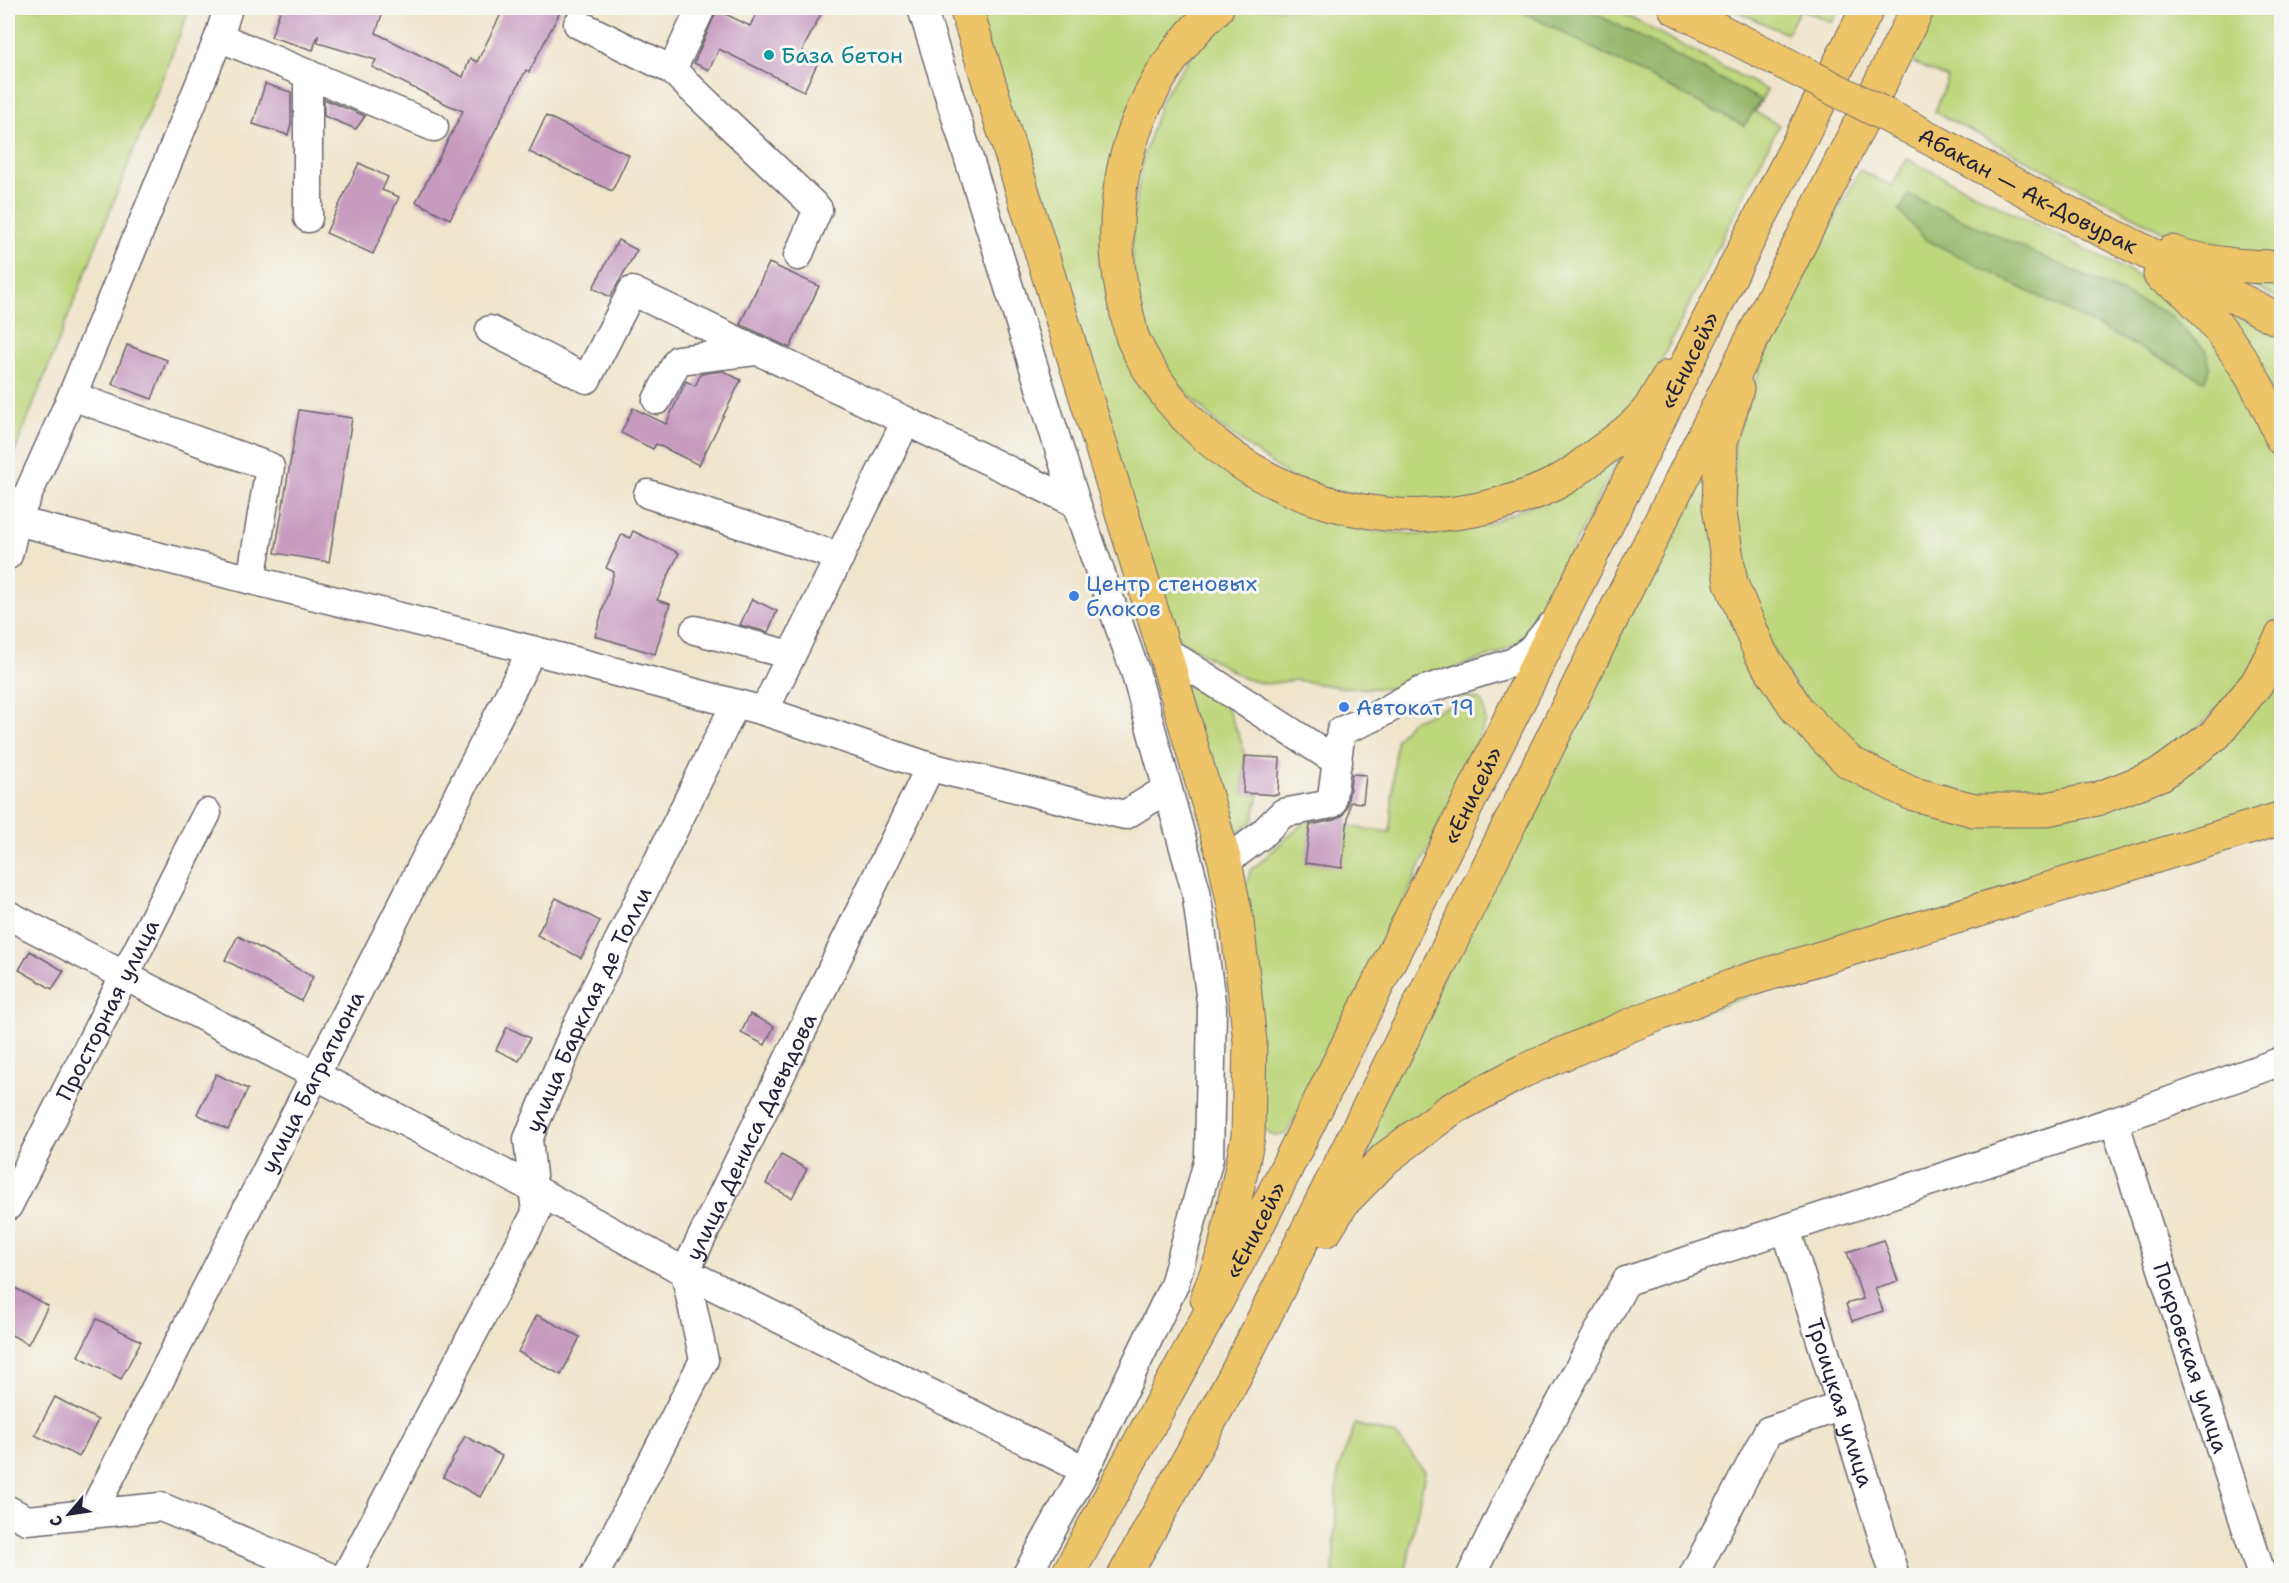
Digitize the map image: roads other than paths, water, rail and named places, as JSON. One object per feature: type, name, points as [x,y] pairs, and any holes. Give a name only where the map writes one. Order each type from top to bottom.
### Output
[{"type":"main road","points":[[966,8],[1164,650],[1225,862],[1237,921],[1250,1042],[1248,1137],[1224,1253],[1180,1371]]},
{"type":"main road","points":[[1217,8],[1195,27],[1162,72],[1137,121],[1121,174],[1115,229],[1119,284],[1132,338],[1158,382],[1190,421],[1220,448],[1271,482],[1317,501],[1367,513],[1417,517],[1468,512],[1517,500],[1563,479],[1614,442],[1648,409],[1748,241]]},
{"type":"main road","name":"Абакан — Ак-Довурак","points":[[1675,8],[1909,127],[2045,201],[2282,321]]},
{"type":"main road","name":"«Енисей»","points":[[1067,1575],[1256,1229],[1748,241],[1868,8]]},
{"type":"main road","name":"«Енисей»","points":[[1124,1575],[1236,1374],[1918,8]]},
{"type":"main road","points":[[2045,201],[2186,257],[2267,267],[2282,266]]},
{"type":"main road","points":[[2045,201],[2186,292],[2238,352],[2270,410],[2282,439]]},
{"type":"main road","points":[[1754,334],[1721,442],[1719,507],[1731,583],[1761,654],[1799,712],[1850,762],[1910,793],[1974,810],[2042,810],[2097,799],[2160,774],[2216,734],[2258,683],[2282,636]]},
{"type":"main road","points":[[1236,1374],[1343,1202],[1386,1158],[1450,1110],[1523,1071],[1633,1024],[1745,981],[2282,818]]},
{"type":"street","points":[[8,555],[16,521],[72,396],[219,37],[228,8]]},
{"type":"street","points":[[672,70],[701,8]]},
{"type":"street","points":[[922,8],[1076,503],[1135,671],[1196,891],[1212,1009],[1209,1158],[1174,1285],[1085,1470],[1026,1575]]},
{"type":"street","points":[[578,24],[672,70],[818,209],[798,256]]},
{"type":"street","points":[[219,37],[434,127]]},
{"type":"street","points":[[308,74],[309,218]]},
{"type":"street","points":[[490,330],[587,379],[632,291],[1076,503]]},
{"type":"street","points":[[657,400],[678,360],[756,351]]},
{"type":"street","points":[[72,396],[270,467],[251,580]]},
{"type":"street","points":[[764,711],[906,421]]},
{"type":"street","points":[[648,494],[840,557]]},
{"type":"street","points":[[16,521],[532,650],[764,711],[930,767],[1125,815],[1167,789]]},
{"type":"street","points":[[1225,862],[1260,836],[1283,813],[1331,804],[1341,732],[1421,691],[1514,662],[1533,648],[1564,609]]},
{"type":"street","points":[[695,630],[791,655]]},
{"type":"street","name":"улица Багратиона","points":[[92,1513],[532,650]]},
{"type":"street","points":[[1164,650],[1338,762]]},
{"type":"street","name":"улица Барклая де Толли","points":[[346,1575],[536,1213],[528,1139],[574,1030],[735,705]]},
{"type":"street","name":"улица Дениса Давыдова","points":[[594,1575],[704,1360],[685,1272],[930,767]]},
{"type":"street","name":"Просторная улица","points":[[8,1206],[207,813]]},
{"type":"street","points":[[8,915],[534,1189],[685,1272],[1085,1470]]},
{"type":"street","points":[[1471,1575],[1509,1498],[1626,1281],[1786,1229],[2117,1130],[2282,1061]]},
{"type":"street","name":"Покровская улица","points":[[2117,1130],[2262,1575]]},
{"type":"street","name":"Троицкая улица","points":[[1786,1229],[1895,1575]]},
{"type":"street","points":[[1693,1575],[1768,1431],[1842,1407]]},
{"type":"street","points":[[14,1518],[161,1507],[327,1575]]},
{"type":"place","name":"База бетон","points":[[769,55]]},
{"type":"place","name":"Центр стеновых блоков","points":[[1074,596]]},
{"type":"place","name":"Автокат 19","points":[[1344,707]]}]
